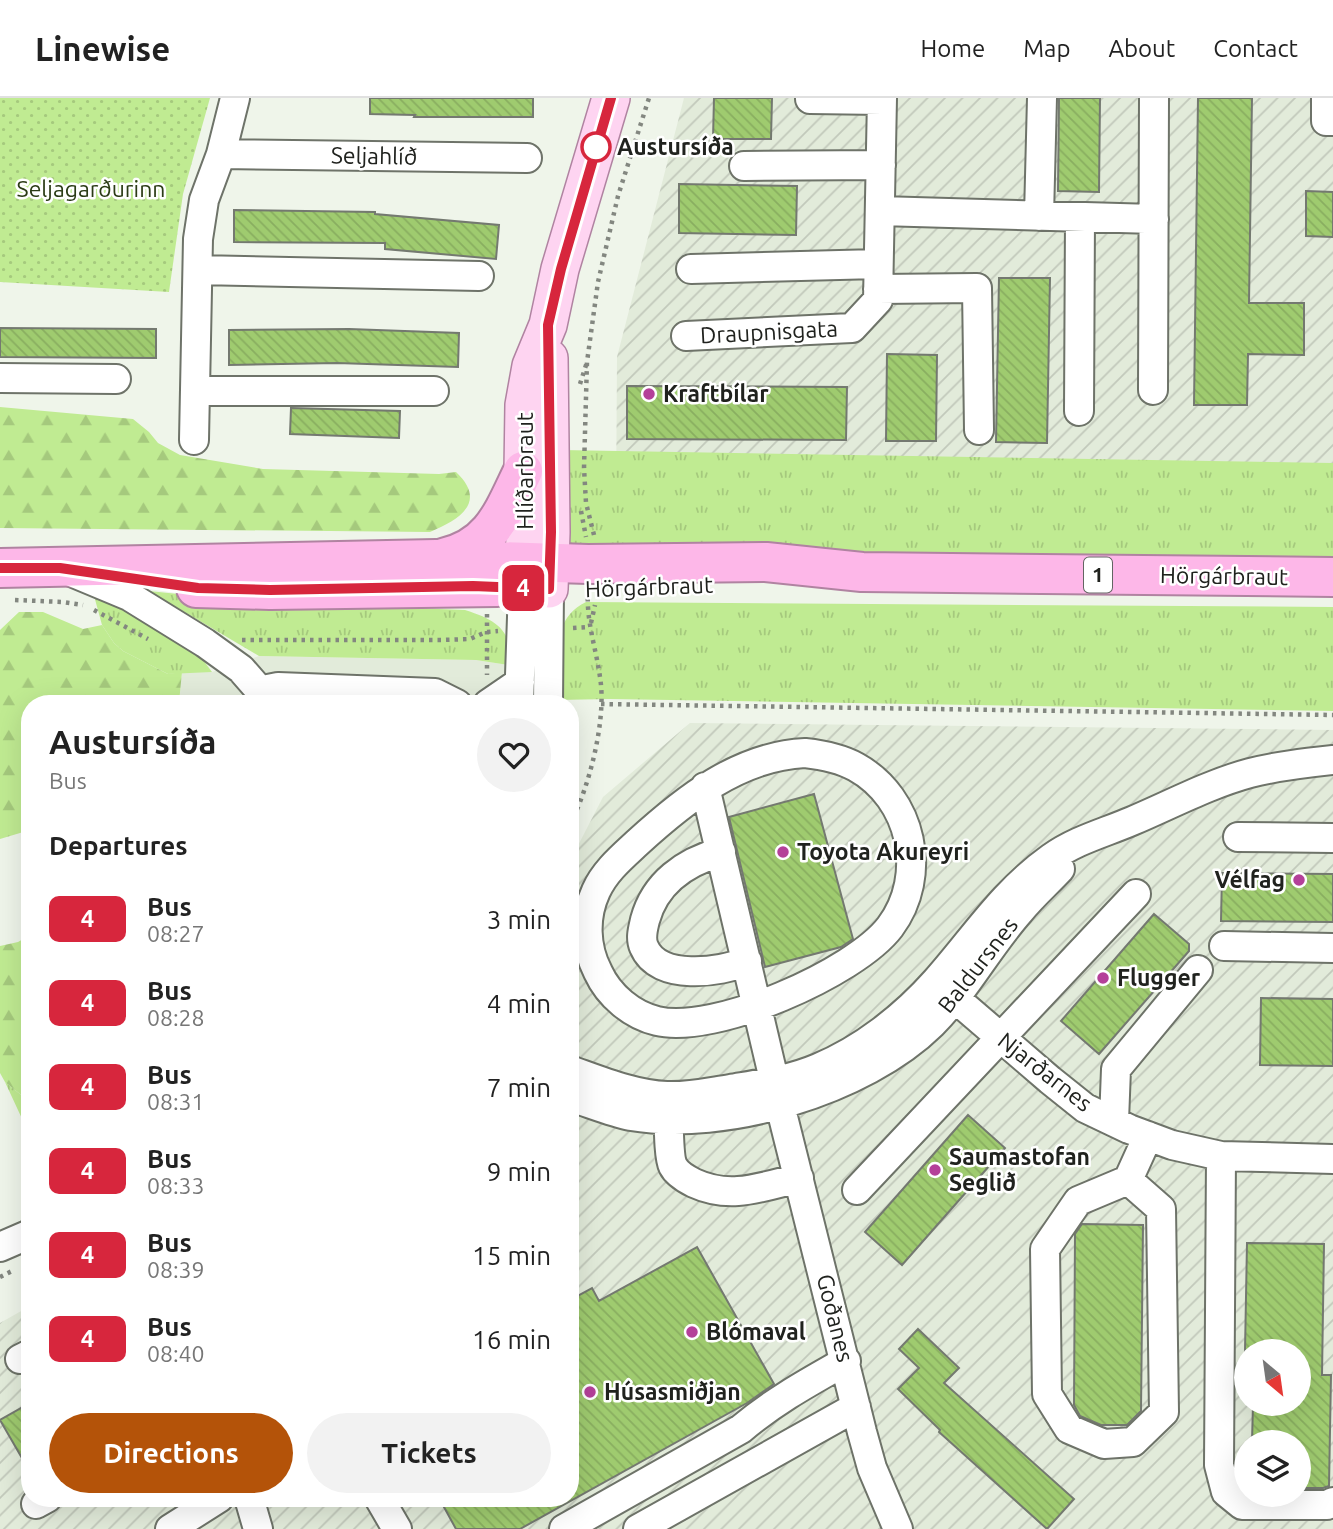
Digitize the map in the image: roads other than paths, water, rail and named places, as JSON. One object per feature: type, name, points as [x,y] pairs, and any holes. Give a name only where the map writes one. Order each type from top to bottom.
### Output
[{"type":"highway","points":[[436,559],[457,555],[483,540],[501,516],[523,471]]},
{"type":"highway","name":"Hörgárbraut","points":[[3,576],[60,568],[436,559],[537,576]]},
{"type":"highway","name":"Hörgárbraut","points":[[60,568],[198,588],[270,590],[473,586],[537,576],[766,562],[862,572],[1333,577]]},
{"type":"main road","name":"Hlíðarbraut","points":[[537,576],[526,511],[523,471],[524,405],[531,366],[548,325],[561,269],[611,98]]},
{"type":"main road","name":"Hlíðarbraut","points":[[537,576],[551,439],[548,325]]},
{"type":"street","points":[[194,440],[198,239],[204,200],[221,154],[236,98]]},
{"type":"street","points":[[1039,216],[1042,98]]},
{"type":"street","points":[[1153,390],[1154,98]]},
{"type":"street","points":[[1326,98],[1325,121],[1333,121]]},
{"type":"street","points":[[810,99],[882,99]]},
{"type":"street","name":"Draupnisgata","points":[[686,336],[852,328],[878,300],[882,99]]},
{"type":"street","name":"Seljahlíð","points":[[221,154],[527,158]]},
{"type":"street","points":[[744,166],[881,165]]},
{"type":"street","points":[[880,211],[1154,219]]},
{"type":"street","points":[[1079,411],[1080,217]]},
{"type":"street","points":[[691,269],[878,277],[977,288],[979,430]]},
{"type":"street","points":[[198,270],[479,276]]},
{"type":"street","points":[[0,378],[116,379]]},
{"type":"street","points":[[195,391],[434,391]]},
{"type":"street","points":[[60,568],[130,596],[205,643],[241,669],[260,695]]},
{"type":"street","name":"Hlíðarbraut","points":[[519,693],[537,576]]},
{"type":"street","name":"Hlíðarbraut","points":[[537,576],[547,695]]},
{"type":"street","points":[[264,695],[268,689],[278,687],[439,695]]},
{"type":"street","points":[[797,753],[823,755],[856,767],[884,789],[903,818],[909,836],[911,874],[907,892],[901,909],[879,940],[864,952],[819,979],[757,1006],[687,1024],[653,1020],[638,1013],[611,992],[593,962],[587,926],[590,908],[605,875],[672,811],[705,787],[771,757],[797,753]]},
{"type":"street","name":"Baldursnes","points":[[579,1100],[630,1116],[668,1108],[740,1114],[777,1093],[845,1082],[890,1056],[929,1027],[946,991],[1070,859],[1129,822],[1248,774],[1297,763],[1333,760]]},
{"type":"street","name":"Goðanes","points":[[705,787],[777,1093],[856,1407],[872,1468],[898,1529]]},
{"type":"street","points":[[1238,837],[1333,838]]},
{"type":"street","points":[[721,852],[688,864],[662,886],[646,916],[642,940],[649,955],[655,960],[687,971],[719,971],[747,961]]},
{"type":"street","points":[[857,1190],[1136,894]]},
{"type":"street","points":[[1224,946],[1333,948]]},
{"type":"street","points":[[1114,1122],[1116,1069],[1198,970]]},
{"type":"street","name":"Njarðarnes","points":[[946,991],[1086,1108],[1114,1122],[1172,1145],[1221,1156],[1333,1159]]},
{"type":"street","name":"Baldursnes","points":[[579,1073],[668,1108]]},
{"type":"street","points":[[668,1108],[672,1164],[679,1174],[691,1182],[724,1193],[743,1192],[799,1178]]},
{"type":"street","points":[[1128,1180],[1161,1209],[1164,1412],[1132,1443],[1104,1444],[1069,1429],[1046,1394],[1045,1249],[1078,1201],[1128,1180],[1147,1136]]},
{"type":"street","points":[[1221,1156],[1219,1465],[1226,1492],[1242,1505],[1327,1505],[1333,1502]]},
{"type":"street","points":[[0,1247],[21,1238]]},
{"type":"street","points":[[564,1529],[741,1429],[782,1397],[846,1362]]},
{"type":"street","points":[[638,1529],[856,1407]]},
{"type":"street","points":[[170,1529],[205,1507]]},
{"type":"street","points":[[251,1507],[258,1529]]},
{"type":"street","points":[[384,1507],[397,1529]]},
{"type":"place","name":"Austursíða","points":[[596,147]]},
{"type":"place","name":"Kraftbílar","points":[[649,394]]},
{"type":"place","name":"Toyota Akureyri","points":[[783,852]]},
{"type":"place","name":"Vélfag","points":[[1299,880]]},
{"type":"place","name":"Flugger","points":[[1103,978]]},
{"type":"place","name":"Saumastofan Seglið","points":[[935,1170]]},
{"type":"place","name":"Blómaval","points":[[692,1332]]},
{"type":"place","name":"Húsasmiðjan","points":[[590,1392]]},
{"type":"park label","name":"Seljagarðurinn","points":[[91,189]]}]
